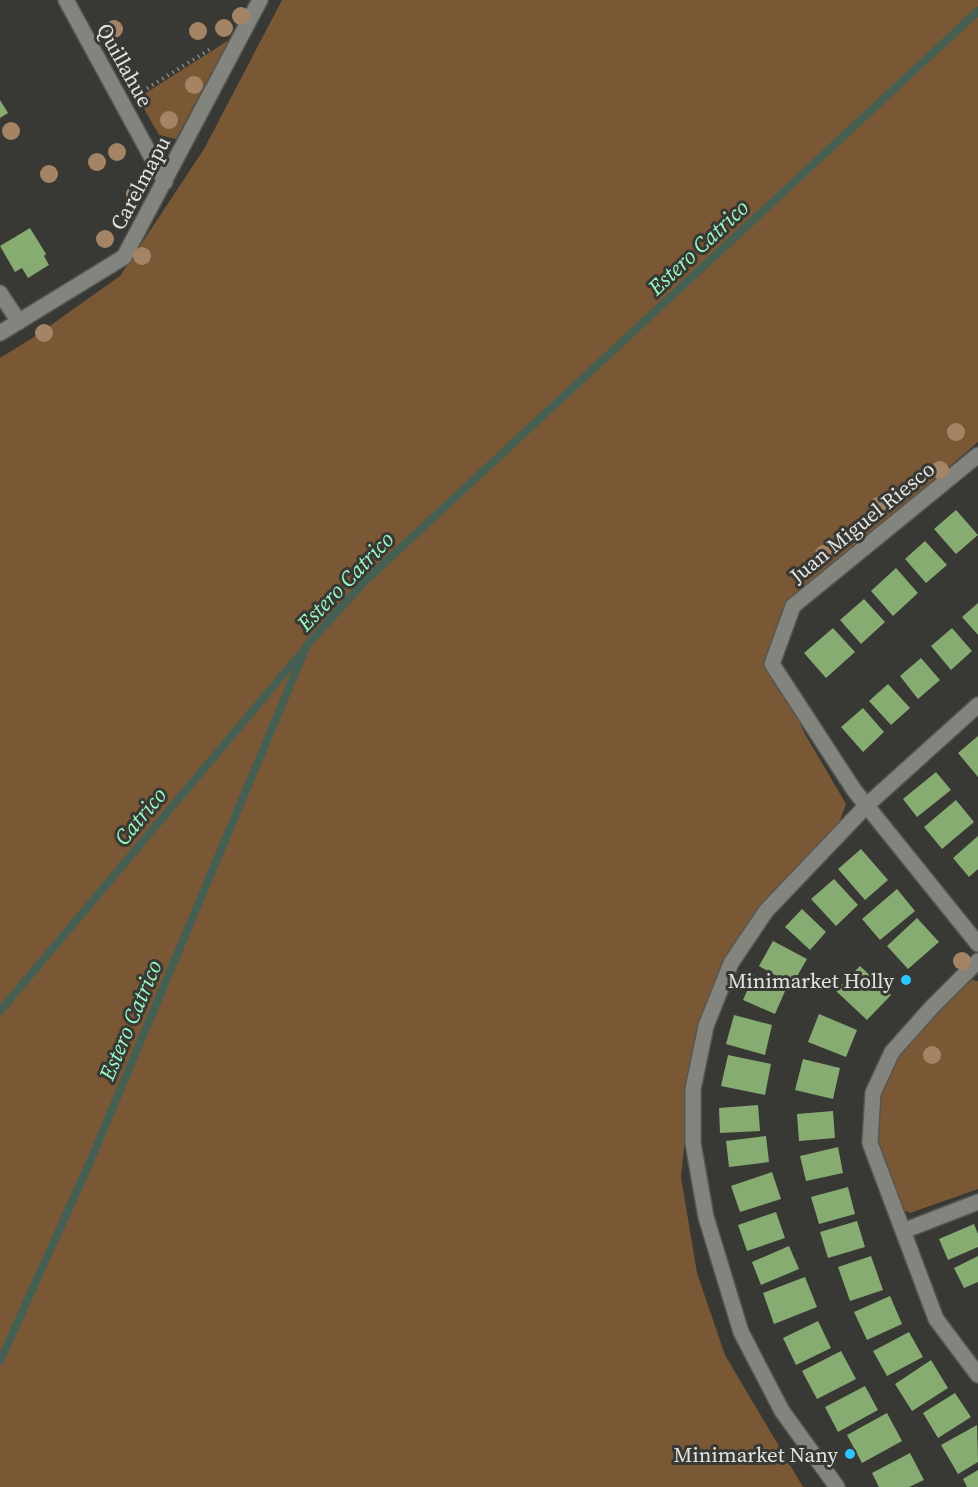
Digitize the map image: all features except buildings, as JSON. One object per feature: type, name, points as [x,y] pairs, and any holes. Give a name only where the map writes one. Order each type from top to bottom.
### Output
[{"type":"street","name":"Quillahue","points":[[66,0],[165,182]]},
{"type":"street","name":"Carelmapu","points":[[0,333],[124,257],[260,0]]},
{"type":"street","points":[[0,293],[19,322]]},
{"type":"street","name":"Juan Miguel Riesco","points":[[867,805],[854,790],[772,664],[793,606],[978,455]]},
{"type":"street","points":[[837,1487],[782,1411],[741,1332],[706,1217],[693,1143],[693,1089],[706,1026],[731,963],[766,911],[867,805],[978,705]]},
{"type":"street","points":[[867,805],[978,944]]},
{"type":"street","points":[[978,961],[932,1007],[892,1052],[873,1093],[870,1143],[936,1319],[978,1375]]},
{"type":"street","points":[[903,1231],[978,1202]]},
{"type":"path","points":[[132,88],[143,91],[217,44]]},
{"type":"shaded area","points":[[282,0],[978,0],[978,442],[884,522],[803,599],[775,640],[785,691],[805,734],[846,804],[838,826],[778,886],[741,934],[692,1069],[681,1177],[697,1273],[725,1355],[803,1487],[0,1487],[0,358],[34,337],[120,276],[204,149]]},
{"type":"shaded area","points":[[229,40],[176,139],[159,135],[138,98]]},
{"type":"shaded area","points":[[972,980],[978,981],[978,1189],[910,1213],[900,1208],[885,1170],[879,1147],[878,1119],[881,1094],[890,1071],[916,1033]]},
{"type":"waterway","name":"Estero Catrico","points":[[0,1361],[90,1162],[307,645],[364,582],[978,11]]},
{"type":"waterway","name":"Catrico","points":[[0,1011],[303,651]]},
{"type":"place","name":"Minimarket Holly","points":[[906,980]]},
{"type":"place","name":"Minimarket Nany","points":[[850,1454]]}]
